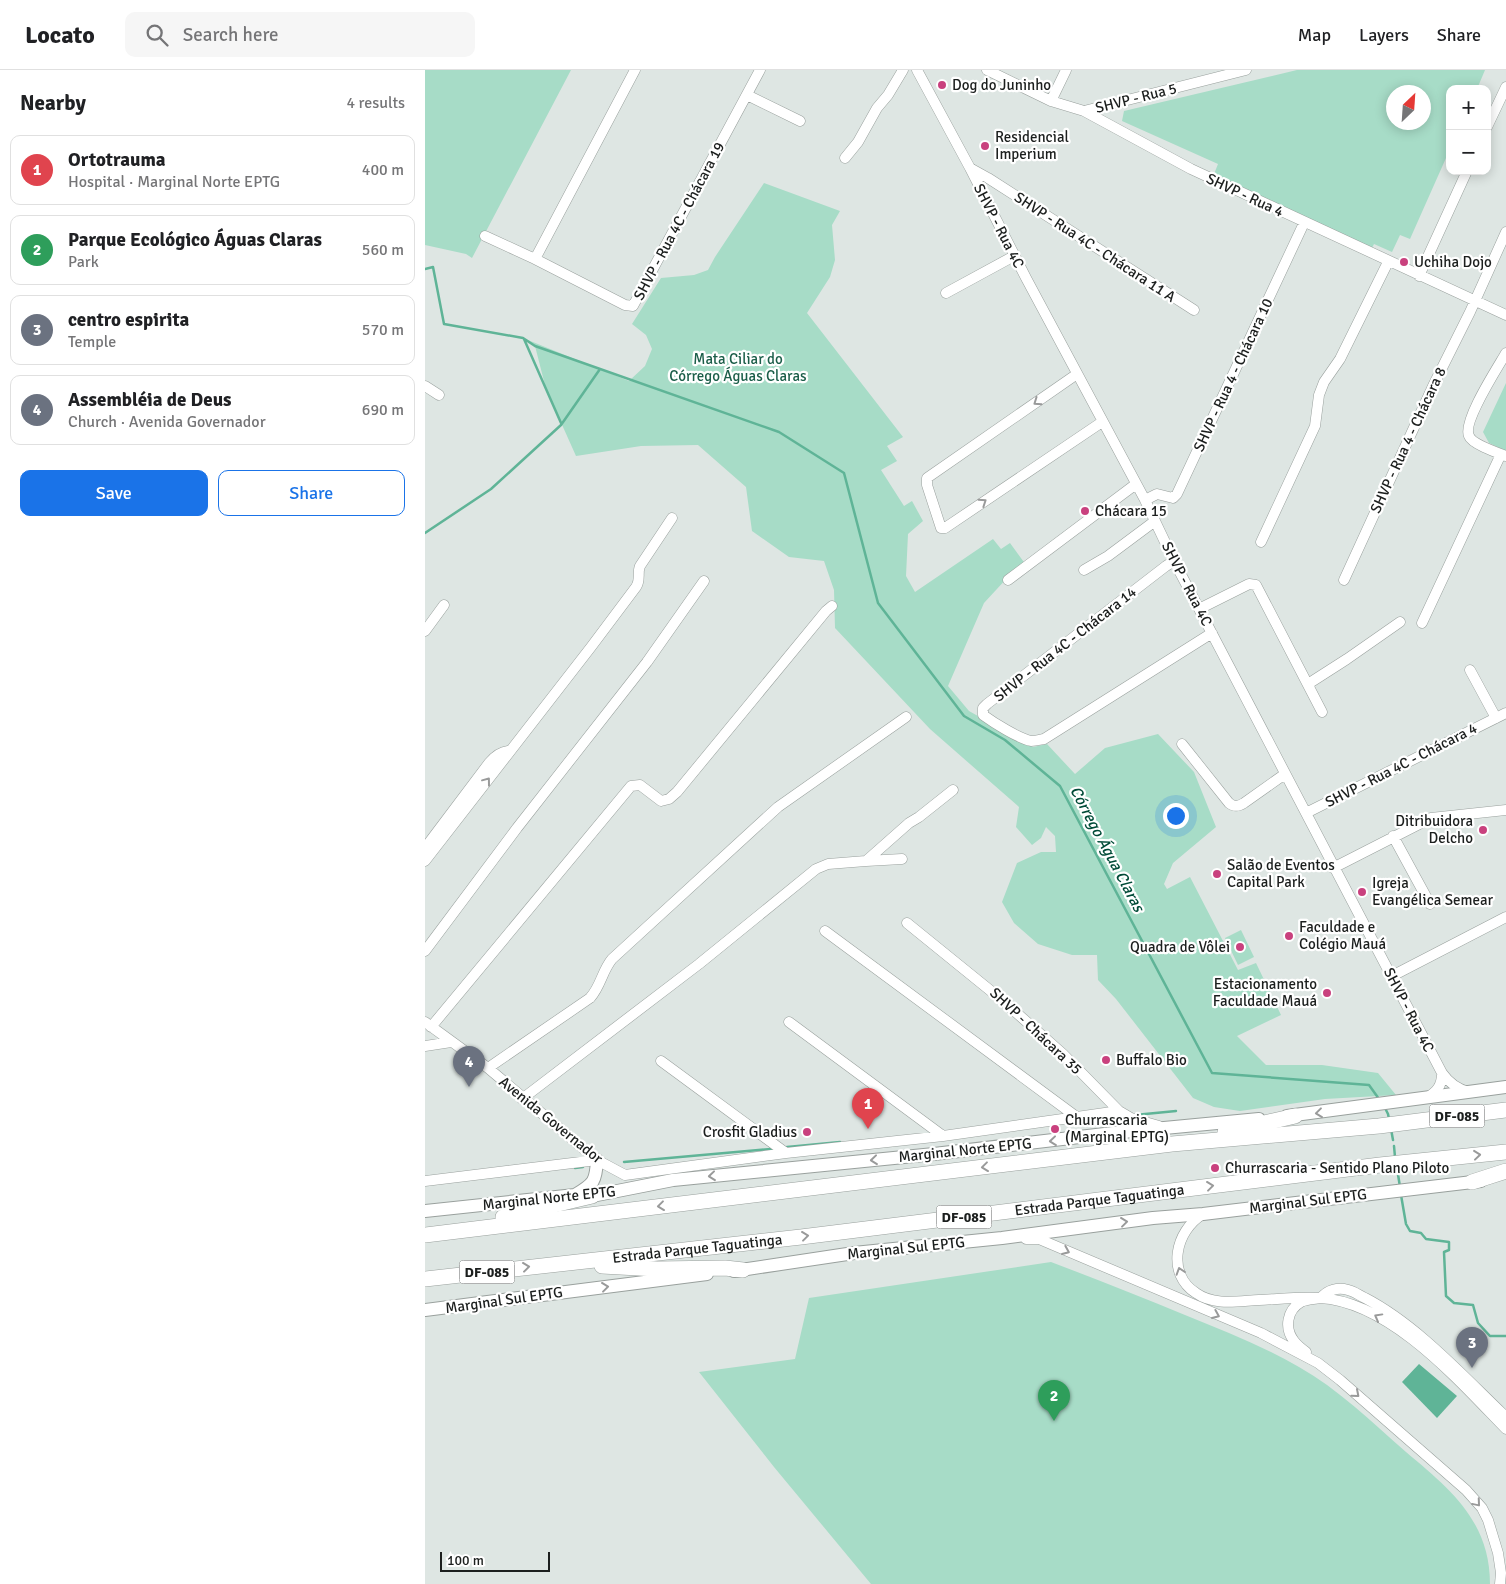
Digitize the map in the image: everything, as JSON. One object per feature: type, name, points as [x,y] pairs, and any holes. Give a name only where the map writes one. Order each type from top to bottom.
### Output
[{"type":"highway","name":"DF-085","points":[[425,1235],[1172,1144],[1379,1126],[1506,1110]]},
{"type":"highway","points":[[1172,1144],[1295,1116]]},
{"type":"highway","name":"Estrada Parque Taguatinga","points":[[425,1279],[801,1237],[1506,1152]]},
{"type":"highway","points":[[1472,1182],[1506,1171]]},
{"type":"highway","points":[[425,1235],[592,1196]]},
{"type":"highway","points":[[548,1264],[568,1267],[612,1266],[657,1269],[725,1268],[743,1270]]},
{"type":"main road","name":"Marginal Norte EPTG","points":[[425,1211],[575,1195],[592,1196],[673,1180],[933,1154],[1122,1132],[1295,1116],[1506,1088]]},
{"type":"main road","points":[[575,1195],[593,1183],[597,1160]]},
{"type":"main road","name":"Marginal Sul EPTG","points":[[425,1310],[743,1270],[854,1253],[1003,1238],[1153,1218],[1203,1214],[1506,1178]]},
{"type":"street","points":[[535,259],[635,70]]},
{"type":"street","name":"SHVP - Rua 4C - Chácara 19","points":[[485,236],[625,305],[633,306],[760,70]]},
{"type":"street","points":[[845,158],[858,142],[877,108],[888,95],[903,70]]},
{"type":"street","name":"SHVP - Rua 4C","points":[[917,70],[1145,500],[1174,561],[1333,868],[1442,1073],[1454,1086],[1472,1092]]},
{"type":"street","name":"SHVP - Rua 4","points":[[987,70],[1051,101],[1084,111],[1191,170],[1506,315]]},
{"type":"street","points":[[1051,101],[1066,70]]},
{"type":"street","name":"SHVP - Rua 5","points":[[1084,111],[1246,70]]},
{"type":"street","points":[[1491,119],[1506,87]]},
{"type":"street","points":[[747,95],[801,122]]},
{"type":"street","name":"SHVP - Rua 4C - Chácara 11 A","points":[[970,168],[1194,310]]},
{"type":"street","points":[[1419,276],[1465,175]]},
{"type":"street","name":"SHVP - Rua 4 - Chácara 10","points":[[1145,500],[1157,494],[1173,498],[1177,494],[1304,223]]},
{"type":"street","name":"SHVP - Rua 4 - Chácara 8","points":[[1343,580],[1506,232]]},
{"type":"street","points":[[946,293],[1014,256]]},
{"type":"street","points":[[1261,542],[1315,426],[1319,395],[1324,382],[1340,359],[1388,262]]},
{"type":"street","points":[[1423,623],[1503,455],[1471,439],[1468,425],[1487,385],[1506,353]]},
{"type":"street","points":[[1077,374],[927,478],[927,485],[941,528],[945,528],[1102,422]]},
{"type":"street","points":[[425,386],[439,395]]},
{"type":"street","points":[[1008,580],[1136,484]]},
{"type":"street","points":[[425,862],[636,587],[639,580],[638,572],[640,566],[673,518]]},
{"type":"street","points":[[1084,570],[1108,556],[1155,521]]},
{"type":"street","name":"SHVP - Rua 4C - Chácara 14","points":[[1174,561],[987,704],[983,708],[983,715],[992,722],[1029,740],[1037,741],[1044,739],[1212,633]]},
{"type":"street","points":[[425,951],[517,828],[647,662],[704,582]]},
{"type":"street","points":[[1199,609],[1249,584],[1256,585],[1322,712]]},
{"type":"street","points":[[425,631],[444,605]]},
{"type":"street","points":[[428,1025],[631,786],[640,785],[661,801],[669,799],[677,792],[832,606]]},
{"type":"street","points":[[1308,684],[1400,622]]},
{"type":"street","name":"SHVP - Rua 4C - Chácara 4","points":[[1470,670],[1496,718]]},
{"type":"street","name":"SHVP - Rua 4C - Chácara 4","points":[[1305,813],[1506,713]]},
{"type":"street","points":[[488,1068],[590,998],[598,987],[606,967],[612,959],[778,807],[906,717]]},
{"type":"street","points":[[1182,744],[1229,803],[1234,806],[1239,806],[1285,774]]},
{"type":"street","points":[[425,848],[489,763],[499,754],[509,751]]},
{"type":"street","points":[[866,860],[909,823],[953,790]]},
{"type":"street","points":[[1333,868],[1431,818],[1506,810]]},
{"type":"street","points":[[1393,836],[1430,904]]},
{"type":"street","points":[[522,1099],[691,970],[816,868],[828,864],[866,860],[902,859]]},
{"type":"street","points":[[1392,976],[1506,917]]},
{"type":"street","name":"SHVP - Chácara 35","points":[[907,923],[1002,1000],[1063,1054],[1119,1111],[1145,1123],[1169,1128]]},
{"type":"street","points":[[825,931],[1078,1118]]},
{"type":"street","points":[[789,1022],[943,1136]]},
{"type":"street","name":"Avenida Governador","points":[[428,1025],[488,1068],[522,1099],[597,1160],[625,1175],[786,1153]]},
{"type":"street","points":[[425,1046],[451,1042]]},
{"type":"street","points":[[661,1061],[786,1153],[943,1136],[1119,1111]]},
{"type":"street","points":[[1425,1099],[1437,1091],[1441,1085],[1442,1073]]},
{"type":"street","points":[[425,1181],[597,1160]]},
{"type":"street","points":[[1203,1214],[1188,1226],[1181,1237],[1177,1249],[1177,1264],[1180,1274],[1191,1290],[1207,1300],[1225,1302],[1321,1298],[1344,1303],[1372,1313],[1401,1330],[1459,1381],[1506,1429]]},
{"type":"street","points":[[1003,1238],[1039,1239],[1261,1333],[1318,1363]]},
{"type":"street","points":[[1500,1584],[1500,1563],[1494,1536],[1482,1508],[1466,1490],[1341,1380],[1294,1342],[1288,1331],[1288,1320],[1293,1309],[1302,1301],[1321,1298],[1326,1292],[1334,1290],[1349,1290],[1379,1305],[1417,1334],[1457,1369],[1506,1417]]},
{"type":"street","points":[[1494,1536],[1506,1551]]},
{"type":"green space","points":[[425,70],[571,70],[472,258],[466,254],[425,245]]},
{"type":"green space","points":[[1297,70],[1485,70],[1479,85],[1446,85],[1446,158],[1410,239],[1400,235],[1392,252],[1374,244],[1372,248],[1214,174],[1218,164],[1122,121],[1124,111]]},
{"type":"green space","name":"Mata Ciliar do Córrego Águas Claras","points":[[764,183],[840,211],[832,225],[835,260],[830,277],[807,313],[903,437],[887,446],[897,461],[881,470],[904,506],[912,501],[923,521],[908,534],[906,576],[915,592],[993,539],[1001,549],[1010,543],[1026,565],[1008,577],[984,603],[948,686],[969,711],[1033,747],[1047,744],[1075,774],[1105,748],[1158,734],[1194,772],[1216,827],[1173,863],[1164,884],[1167,889],[1190,877],[1238,970],[1256,963],[1281,1015],[1237,1036],[1266,1065],[1322,1065],[1378,1073],[1396,1095],[1325,1099],[1240,1111],[1214,1107],[1193,1098],[1116,999],[1098,980],[1097,955],[1072,955],[1038,944],[1014,923],[1002,902],[1017,863],[1041,852],[1056,852],[1055,836],[1046,827],[1041,838],[1032,845],[1016,827],[1019,807],[930,729],[835,628],[834,590],[824,561],[789,557],[752,531],[746,487],[698,445],[641,446],[576,456],[546,389],[535,346],[523,338],[629,381],[645,366],[652,349],[646,335],[632,324],[661,278],[694,275],[708,270]]},
{"type":"green space","points":[[1506,383],[1506,451],[1489,443],[1483,432]]},
{"type":"green space","name":"Quadra de Vôlei","points":[[1241,930],[1254,957],[1238,965],[1225,938]]},
{"type":"green space","points":[[1051,1262],[1243,1339],[1285,1359],[1327,1385],[1438,1479],[1465,1508],[1483,1542],[1488,1562],[1490,1584],[871,1584],[774,1467],[699,1372],[795,1359],[809,1298]]},
{"type":"shaded area","points":[[1419,1364],[1457,1396],[1437,1418],[1402,1382]]},
{"type":"waterway","name":"Córrego Água Claras","points":[[425,269],[433,267],[444,324],[523,338],[535,346],[779,432],[844,473],[878,603],[964,716],[1005,740],[1060,786],[1212,1073],[1369,1085],[1379,1099]]},
{"type":"waterway","points":[[524,339],[561,423]]},
{"type":"waterway","points":[[425,533],[491,489],[561,425],[600,369]]},
{"type":"waterway","name":"Córrego Água Claras","points":[[1385,1108],[1389,1119]]},
{"type":"waterway","points":[[1135,1115],[1176,1111]]},
{"type":"waterway","name":"Córrego Água Claras","points":[[1391,1129],[1393,1140]]},
{"type":"waterway","points":[[787,1147],[840,1142]]},
{"type":"waterway","name":"Córrego Água Claras","points":[[1394,1146],[1395,1157]]},
{"type":"waterway","points":[[624,1162],[771,1149]]},
{"type":"waterway","points":[[575,1168],[583,1167]]},
{"type":"waterway","name":"Córrego Água Claras","points":[[1397,1168],[1400,1187]]},
{"type":"waterway","points":[[1401,1195],[1406,1224],[1410,1231],[1421,1233],[1426,1239],[1449,1242],[1449,1250],[1444,1252],[1446,1296],[1454,1303],[1473,1305],[1478,1323],[1490,1336],[1506,1336]]},
{"type":"place","name":"Dog do Juninho","points":[[942,85]]},
{"type":"place","name":"Residencial Imperium","points":[[985,146]]},
{"type":"place","name":"Uchiha Dojo","points":[[1404,262]]},
{"type":"place","name":"Chácara 15","points":[[1085,511]]},
{"type":"place","name":"Ditribuidora Delcho","points":[[1483,830]]},
{"type":"place","name":"Salão de Eventos Capital Park","points":[[1217,874]]},
{"type":"place","name":"Igreja Evangélica Semear","points":[[1362,892]]},
{"type":"place","name":"Faculdade e Colégio Mauá","points":[[1289,936]]},
{"type":"place","name":"Quadra de Vôlei","points":[[1240,947]]},
{"type":"place","name":"Estacionamento Faculdade Mauá","points":[[1327,993]]},
{"type":"place","name":"Buffalo Bio","points":[[1106,1060]]},
{"type":"place","name":"Assembléia de Deus","points":[[469,1087]]},
{"type":"place","name":"Ortotrauma","points":[[868,1129]]},
{"type":"place","name":"Churrascaria (Marginal EPTG)","points":[[1055,1129]]},
{"type":"place","name":"Crosfit Gladius","points":[[807,1132]]},
{"type":"place","name":"Churrascaria - Sentido Plano Piloto","points":[[1215,1168]]},
{"type":"place","name":"centro espirita","points":[[1472,1368]]},
{"type":"place","name":"Parque Ecológico Águas Claras","points":[[1054,1421]]}]
